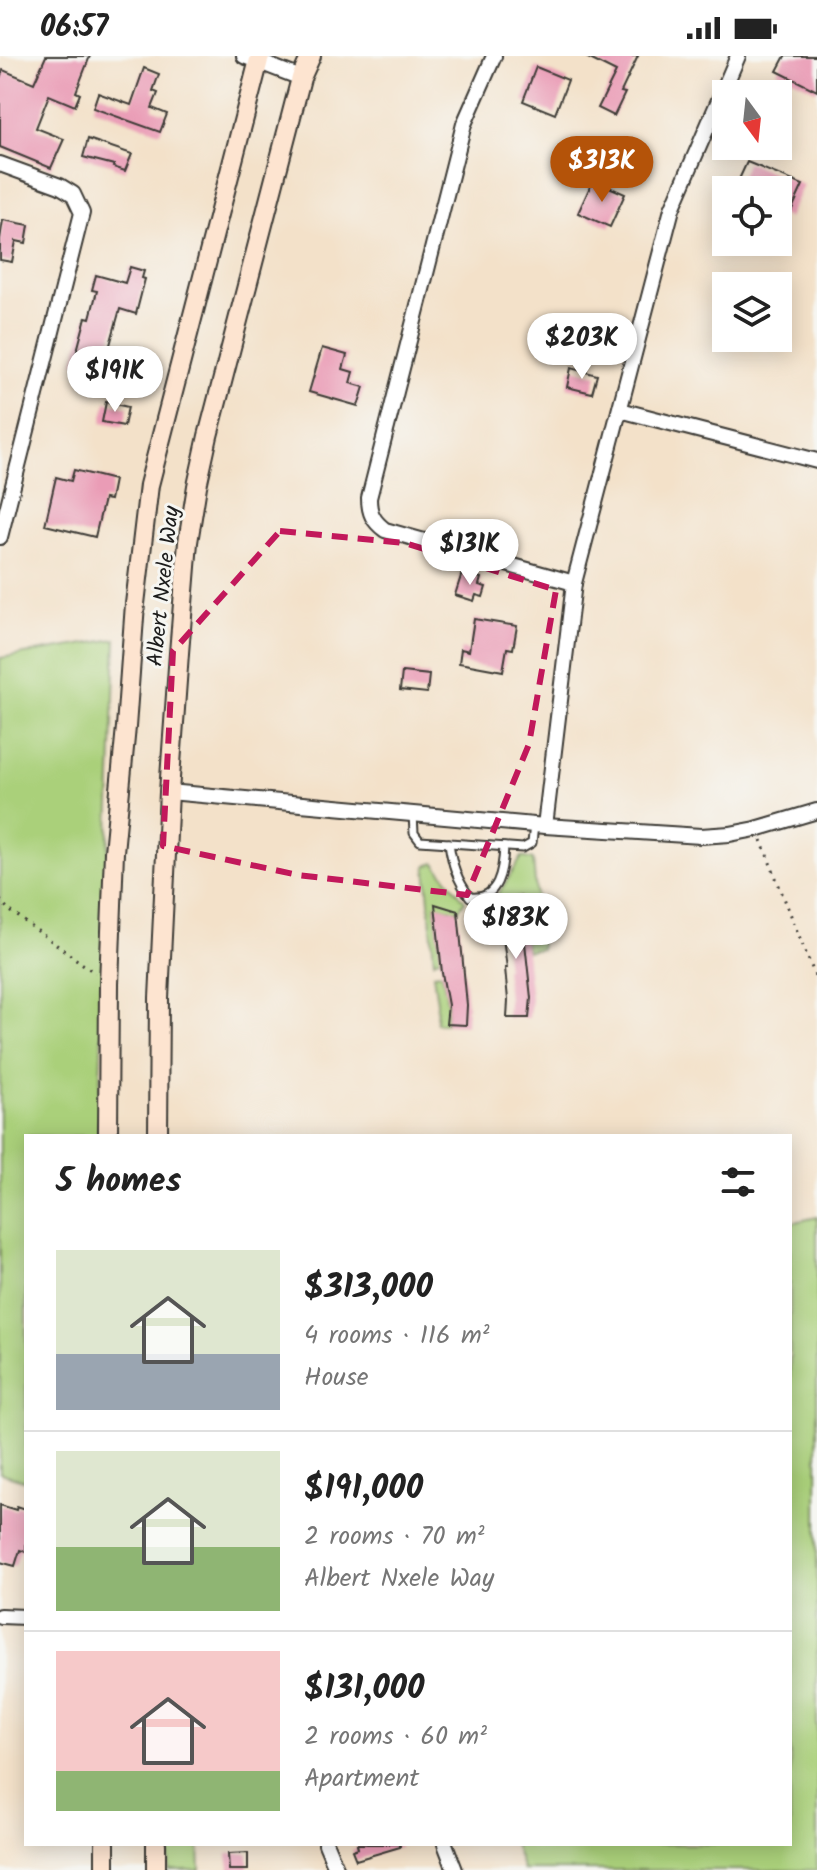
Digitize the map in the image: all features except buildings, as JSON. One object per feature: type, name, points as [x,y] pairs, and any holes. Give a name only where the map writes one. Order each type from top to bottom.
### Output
[{"type":"main road","name":"Albert Nxele Way","points":[[158,1134],[159,998],[169,792],[188,542],[197,486],[301,78],[311,56]]},
{"type":"main road","name":"Albert Nxele Way","points":[[108,1134],[114,852],[135,604],[149,485],[254,58]]},
{"type":"main road","points":[[105,1846],[105,1870]]},
{"type":"main road","points":[[156,1846],[156,1870]]},
{"type":"street","points":[[494,56],[464,124],[369,498],[369,509],[372,518],[385,530],[574,583]]},
{"type":"street","points":[[540,825],[574,583],[672,209],[738,56]]},
{"type":"street","points":[[254,58],[301,78]]},
{"type":"street","points":[[0,164],[60,186],[73,194],[82,213],[0,537]]},
{"type":"street","points":[[620,410],[817,461]]},
{"type":"street","points":[[169,792],[701,836],[756,829],[817,811]]},
{"type":"street","points":[[0,1616],[24,1617]]},
{"type":"street","points":[[327,1846],[337,1870]]},
{"type":"street","points":[[446,1846],[455,1870]]},
{"type":"lane","points":[[413,814],[414,833],[420,841],[523,848],[532,843],[540,825]]},
{"type":"lane","points":[[449,843],[453,868],[462,886],[470,897],[480,899],[489,895],[497,882],[503,867],[504,847]]},
{"type":"path","points":[[756,829],[817,981]]},
{"type":"path","points":[[0,900],[9,910],[109,984]]},
{"type":"highlighted area","points":[[280,531],[405,543],[556,590],[529,744],[467,895],[298,875],[163,846],[173,651]]},
{"type":"green space","points":[[116,639],[98,1134],[24,1134],[24,1480],[0,1473],[0,658]]},
{"type":"green space","points":[[522,857],[533,860],[541,949],[526,951],[520,897],[504,905],[495,899]]},
{"type":"green space","points":[[435,863],[465,901],[458,911],[435,905],[441,957],[434,961],[426,866]]},
{"type":"green space","points":[[442,973],[448,1005],[446,1024],[436,1023],[433,974]]},
{"type":"green space","points":[[817,1217],[817,1870],[523,1870],[515,1846],[792,1846],[792,1223]]},
{"type":"green space","points":[[169,1846],[199,1846],[200,1870],[169,1870]]}]
